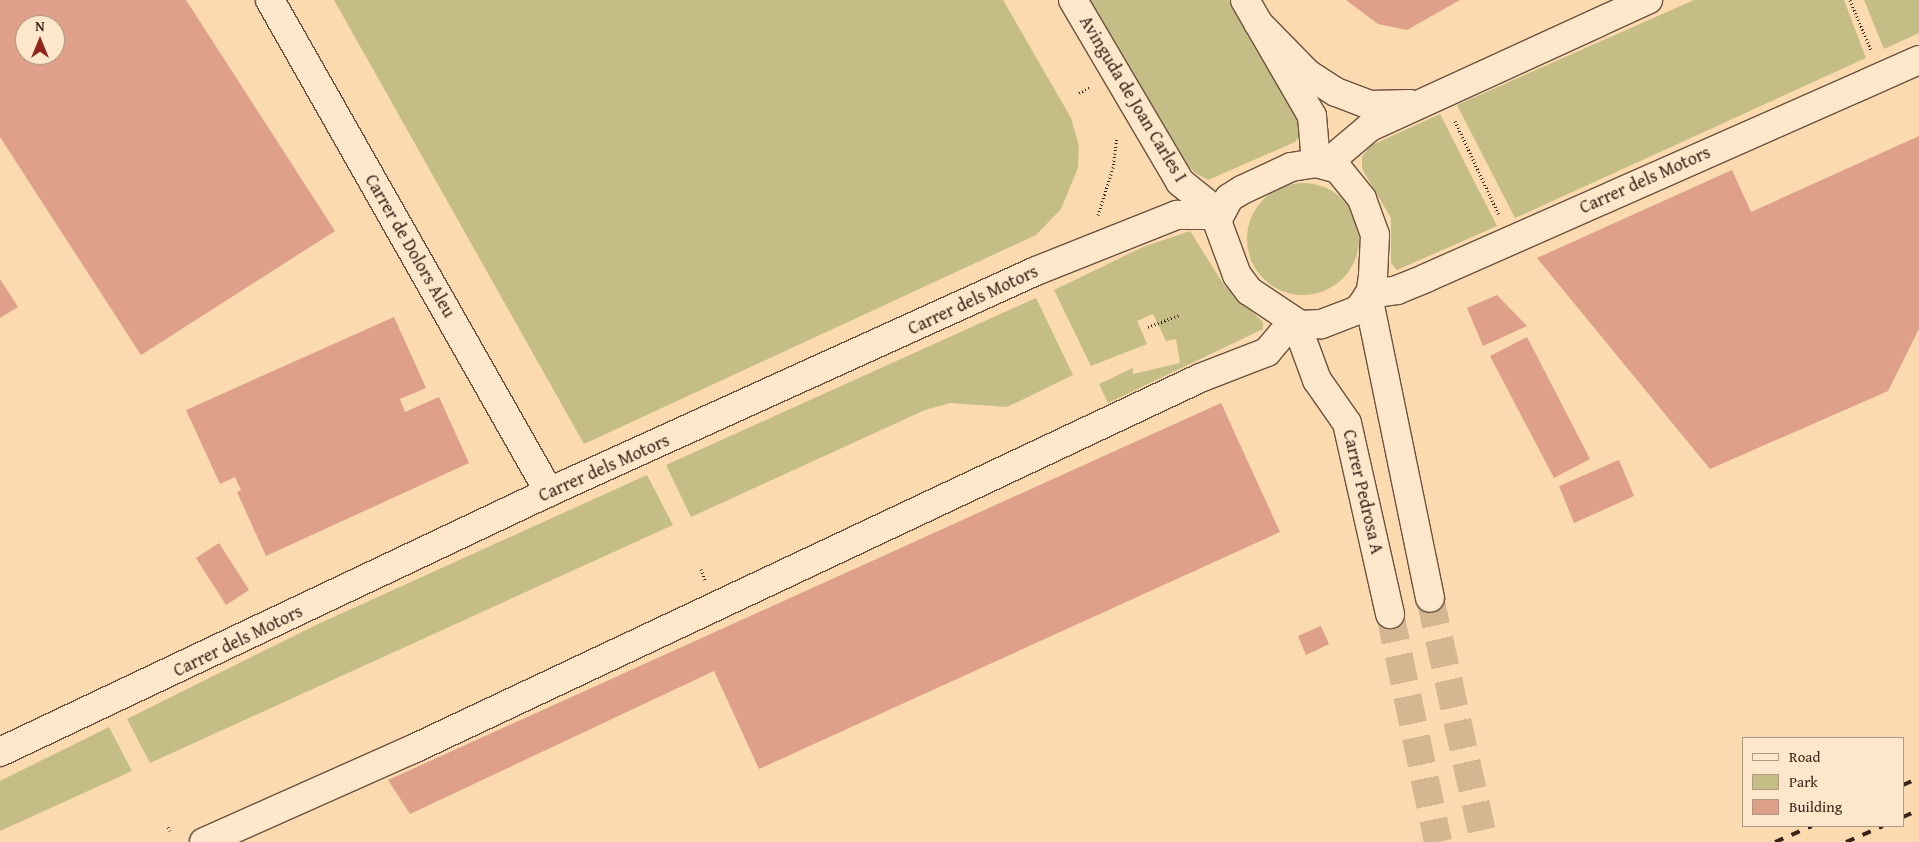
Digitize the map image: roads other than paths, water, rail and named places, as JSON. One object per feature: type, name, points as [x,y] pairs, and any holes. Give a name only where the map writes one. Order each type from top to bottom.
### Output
[{"type":"street","name":"Carrer de Dolors Aleu","points":[[270,0],[549,492]]},
{"type":"street","name":"Avinguda de Joan Carles I","points":[[1073,0],[1180,182],[1219,214]]},
{"type":"street","points":[[1320,164],[1370,127],[1648,0]]},
{"type":"street","points":[[1252,12],[1312,116],[1320,164]]},
{"type":"street","points":[[1252,12],[1308,74],[1336,92],[1370,105],[1421,103]]},
{"type":"street","name":"Carrer dels Motors","points":[[1369,295],[1418,281],[1919,60]]},
{"type":"street","points":[[1369,295],[1358,310],[1340,318],[1321,324],[1294,322],[1249,290],[1237,275],[1219,214],[1229,198],[1242,190],[1291,167],[1320,164],[1338,169],[1371,216],[1375,235],[1369,295],[1430,598]]},
{"type":"street","name":"Carrer dels Motors","points":[[3,745],[549,492],[1088,249],[1177,215],[1219,214]]},
{"type":"street","points":[[204,842],[420,746],[1200,378],[1267,352],[1294,322]]},
{"type":"street","name":"Carrer Pedrosa A","points":[[1294,322],[1317,380],[1347,423],[1390,614]]},
{"type":"tunnel","points":[[1430,598],[1484,842]]},
{"type":"tunnel","points":[[1390,614],[1438,842]]},
{"type":"railway","points":[[1904,785],[1919,778]]},
{"type":"railway","points":[[1904,817],[1919,810]]},
{"type":"railway","points":[[1775,842],[1810,827]]},
{"type":"railway","points":[[1846,842],[1881,827]]}]
